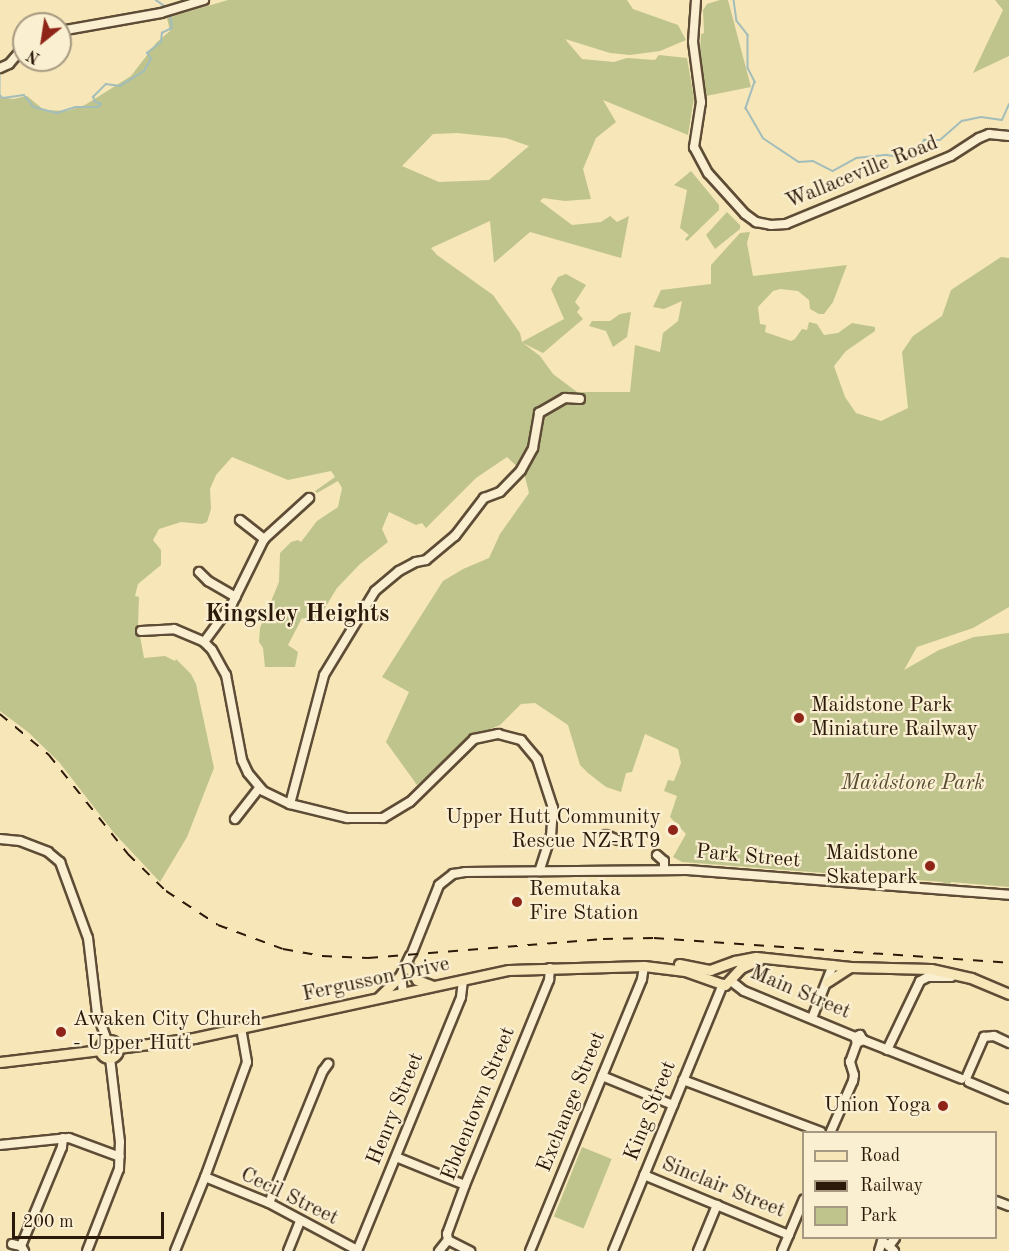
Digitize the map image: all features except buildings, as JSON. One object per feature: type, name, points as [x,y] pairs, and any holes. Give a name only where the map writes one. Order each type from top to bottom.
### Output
[{"type":"main road","name":"Fergusson Drive","points":[[118,1048],[194,1038],[509,970],[644,966],[664,963],[700,970],[720,968],[743,959],[760,959],[850,967],[949,972],[1009,994]]},
{"type":"main road","points":[[726,980],[746,965],[760,959]]},
{"type":"main road","points":[[377,998],[407,963],[417,980],[433,986]]},
{"type":"main road","name":"Fergusson Drive","points":[[644,966],[685,971],[726,980]]},
{"type":"main road","points":[[827,982],[850,967]]},
{"type":"main road","points":[[720,968],[729,969],[726,980],[715,975],[720,968]]},
{"type":"main road","name":"Fergusson Drive","points":[[922,970],[951,977],[1009,1001]]},
{"type":"main road","points":[[107,1041],[115,1043],[118,1048],[116,1055],[110,1058],[102,1056],[100,1050],[102,1044],[107,1041]]},
{"type":"main road","points":[[0,1062],[100,1050]]},
{"type":"street","points":[[72,30],[160,13],[204,0]]},
{"type":"street","name":"Wallaceville Road","points":[[696,0],[693,42],[701,102],[694,147],[708,173],[745,214],[756,222],[771,225],[786,224],[951,156],[989,134],[1009,136]]},
{"type":"street","points":[[290,804],[316,701],[328,666],[380,586],[412,564],[426,560],[454,536],[484,498],[500,492],[525,465],[535,441],[539,413],[565,398],[580,399]]},
{"type":"street","points":[[204,642],[236,597],[264,539],[309,498]]},
{"type":"street","points":[[240,520],[264,539]]},
{"type":"street","points":[[199,572],[208,581],[236,597]]},
{"type":"street","points":[[141,631],[174,629],[204,642],[218,657],[225,673],[242,760],[259,788],[290,804],[347,818],[383,818],[410,802],[474,739],[489,734],[506,735],[527,745],[535,755],[545,780],[553,815],[551,835],[538,871]]},
{"type":"street","points":[[235,819],[259,788]]},
{"type":"street","points":[[606,835],[618,840]]},
{"type":"street","points":[[0,839],[24,842],[48,852],[60,862],[88,938],[97,1013],[107,1041]]},
{"type":"street","points":[[545,853],[549,866],[556,870]]},
{"type":"street","name":"Park Street","points":[[657,855],[664,861],[664,869]]},
{"type":"street","name":"Park Street","points":[[405,992],[407,963],[435,893],[446,878],[465,872],[664,869],[1009,895]]},
{"type":"street","points":[[812,1018],[833,965]]},
{"type":"street","name":"Exchange Street","points":[[530,1251],[642,979],[644,966]]},
{"type":"street","name":"Ebdentown Street","points":[[439,1251],[448,1240],[447,1234],[465,1185],[549,980],[550,968]]},
{"type":"street","points":[[887,1050],[923,978],[951,977]]},
{"type":"street","name":"Henry Street","points":[[357,1251],[461,997],[464,980]]},
{"type":"street","name":"Main Street","points":[[726,980],[744,991],[812,1018],[858,1040],[966,1079],[1009,1099]]},
{"type":"street","name":"King Street","points":[[613,1251],[726,980]]},
{"type":"street","points":[[175,1251],[205,1178],[246,1062],[241,1028]]},
{"type":"street","points":[[966,1079],[984,1037],[994,1036],[1009,1043]]},
{"type":"street","points":[[830,1131],[854,1078],[850,1062],[858,1040]]},
{"type":"street","points":[[87,1251],[118,1175],[120,1157],[110,1058]]},
{"type":"street","points":[[269,1203],[323,1071],[328,1064]]},
{"type":"street","points":[[602,1076],[673,1105]]},
{"type":"street","points":[[683,1080],[818,1131]]},
{"type":"street","points":[[0,1144],[63,1138],[120,1157]]},
{"type":"street","points":[[12,1244],[22,1248],[62,1147],[63,1138]]},
{"type":"street","points":[[396,1157],[465,1185]]},
{"type":"street","name":"Sinclair Street","points":[[644,1175],[789,1235]]},
{"type":"street","name":"Cecil Street","points":[[205,1178],[269,1203],[300,1222],[357,1251]]},
{"type":"street","points":[[782,1251],[802,1204]]},
{"type":"street","points":[[698,1251],[717,1205]]},
{"type":"street","points":[[288,1251],[300,1222]]},
{"type":"street","points":[[448,1240],[470,1251]]},
{"type":"street","points":[[879,1251],[882,1241],[892,1249]]},
{"type":"green space","name":"Maidstone Park","points":[[228,0],[627,0],[633,9],[678,25],[686,40],[660,51],[630,55],[610,53],[565,39],[582,59],[614,62],[627,58],[655,60],[659,55],[687,58],[694,98],[688,135],[603,100],[616,122],[596,138],[583,169],[591,199],[565,201],[543,198],[540,201],[572,225],[601,222],[610,216],[617,222],[629,216],[621,258],[530,232],[494,263],[490,221],[431,248],[437,255],[493,295],[520,333],[522,342],[564,319],[551,289],[558,277],[566,274],[586,285],[575,302],[580,308],[577,312],[583,319],[543,353],[523,343],[540,356],[553,374],[577,392],[630,392],[635,345],[660,352],[663,333],[678,321],[682,301],[664,309],[653,307],[661,290],[711,284],[711,265],[740,233],[750,232],[747,243],[753,276],[847,265],[833,302],[824,314],[810,309],[809,300],[798,291],[780,289],[773,291],[758,307],[760,324],[766,325],[765,332],[791,341],[802,329],[807,330],[809,322],[817,324],[824,335],[838,333],[852,323],[875,327],[875,331],[846,351],[834,366],[845,397],[856,413],[881,421],[908,408],[902,352],[913,336],[942,316],[951,290],[1001,257],[1009,258],[1009,607],[973,628],[917,647],[904,670],[939,650],[974,637],[1009,633],[1009,887],[951,882],[950,885],[944,885],[943,882],[682,862],[673,857],[686,834],[670,817],[677,796],[664,791],[668,780],[674,781],[681,763],[678,749],[645,734],[632,772],[626,773],[621,792],[606,787],[580,765],[568,725],[535,703],[521,704],[500,725],[469,738],[417,785],[386,742],[409,692],[382,677],[443,581],[489,558],[500,534],[529,493],[524,473],[507,457],[476,478],[426,528],[422,523],[416,525],[389,512],[382,529],[388,542],[360,564],[337,588],[315,624],[302,618],[288,645],[298,652],[295,667],[265,667],[263,648],[259,642],[260,628],[279,582],[280,553],[291,542],[298,540],[301,542],[317,521],[338,507],[342,488],[338,481],[317,493],[315,491],[335,477],[331,471],[288,480],[232,457],[216,475],[210,489],[211,509],[207,522],[202,524],[181,522],[159,529],[153,540],[161,550],[161,565],[138,584],[135,596],[139,597],[138,625],[144,658],[165,656],[175,661],[176,659],[191,674],[196,684],[214,768],[187,837],[160,882],[114,833],[59,762],[28,732],[0,711],[0,97],[13,99],[27,96],[44,110],[67,111],[85,105],[131,76],[157,42],[170,31],[167,18]],"holes":[[[457,133],[506,138],[529,146],[489,180],[439,182],[402,166],[433,134]]]},
{"type":"green space","points":[[728,0],[751,87],[706,96],[700,49],[701,34],[704,33],[703,10],[707,4]]},
{"type":"green space","points":[[995,0],[1009,0],[1009,56],[973,73],[1003,10]]},
{"type":"green space","points":[[691,171],[719,205],[719,210],[687,241],[685,239],[689,235],[680,228],[687,190],[674,185]]},
{"type":"green space","points":[[727,212],[740,225],[740,229],[715,249],[706,235]]},
{"type":"green space","points":[[631,312],[627,337],[613,347],[606,331],[589,326],[592,321],[610,321],[620,314]]},
{"type":"green space","points":[[582,1147],[612,1159],[584,1229],[554,1217]]},
{"type":"waterway","points":[[156,0],[166,7]]},
{"type":"waterway","points":[[734,0],[737,21],[748,35],[748,68],[755,82],[746,108],[763,138],[799,162],[813,161],[833,171],[856,158],[887,155],[906,158],[915,154],[924,140],[940,140],[962,121],[981,117],[1002,120],[1009,104]]},
{"type":"waterway","points":[[0,71],[0,95],[3,98],[24,95],[34,107],[57,113],[75,107],[98,107],[101,104],[95,102],[93,97],[106,84],[120,86],[144,71],[151,59],[147,53],[161,42],[162,33],[172,28],[170,15]]},
{"type":"railway","points":[[0,714],[49,755],[128,854],[166,891],[218,925],[283,949],[322,956],[368,958],[603,939],[654,938],[1009,963]]},
{"type":"place","name":"Maidstone Park Miniature Railway","points":[[799,718]]},
{"type":"place","name":"Upper Hutt Community Rescue NZ-RT9","points":[[673,830]]},
{"type":"place","name":"Maidstone Skatepark","points":[[930,866]]},
{"type":"place","name":"Remutaka Fire Station","points":[[517,902]]},
{"type":"place","name":"Awaken City Church - Upper Hutt","points":[[61,1032]]},
{"type":"place","name":"Union Yoga","points":[[943,1106]]},
{"type":"district","name":"Kingsley Heights","points":[[297,616]]}]
